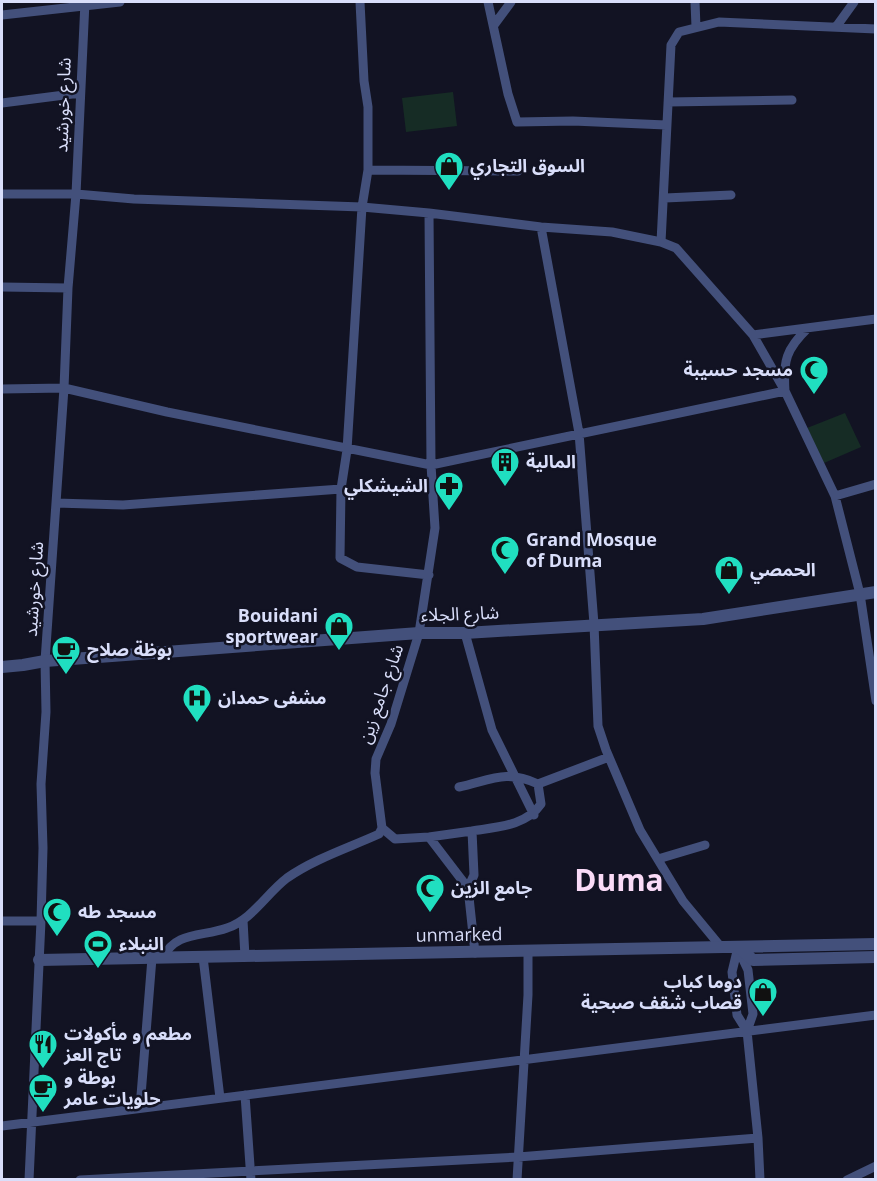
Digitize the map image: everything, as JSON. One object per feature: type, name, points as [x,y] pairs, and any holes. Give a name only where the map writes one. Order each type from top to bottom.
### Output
[{"type":"street","points":[[2,15],[84,4],[120,2]]},
{"type":"street","points":[[360,2],[364,81],[368,107],[368,170],[362,207],[347,450],[341,489],[340,558],[357,567],[429,574]]},
{"type":"street","points":[[488,2],[508,94],[517,122],[666,124]]},
{"type":"street","points":[[494,25],[511,2]]},
{"type":"street","points":[[695,2],[696,27]]},
{"type":"street","points":[[836,27],[854,2]]},
{"type":"street","name":"شارع خورشيد","points":[[28,1179],[41,921],[43,848],[41,784],[46,712],[45,660],[76,194],[84,4]]},
{"type":"street","points":[[661,242],[671,45],[679,32],[719,22],[876,28]]},
{"type":"street","points":[[2,103],[80,93]]},
{"type":"street","points":[[668,102],[792,100]]},
{"type":"street","points":[[368,170],[518,171]]},
{"type":"street","points":[[2,194],[76,194],[134,199],[362,207],[541,227],[612,232],[661,242],[676,248],[753,336],[785,391],[835,496],[860,594],[876,701]]},
{"type":"street","points":[[665,198],[731,195]]},
{"type":"street","name":"شارع جامع زين","points":[[382,828],[375,773],[376,759],[391,724],[419,633],[435,528],[431,465],[429,213]]},
{"type":"street","points":[[541,227],[579,434],[594,624],[598,726],[640,830],[683,901],[721,947]]},
{"type":"street","points":[[2,287],[68,288]]},
{"type":"street","points":[[753,336],[876,319]]},
{"type":"street","points":[[785,391],[784,373],[789,351],[808,328]]},
{"type":"street","points":[[2,389],[64,388],[347,450],[431,465],[785,391]]},
{"type":"street","points":[[835,496],[876,484]]},
{"type":"street","points":[[56,503],[123,505],[341,489]]},
{"type":"street","name":"شارع الجلاء","points":[[2,667],[45,660],[419,633],[465,633],[703,619],[876,592]]},
{"type":"street","points":[[465,633],[492,730],[534,815]]},
{"type":"street","points":[[459,788],[494,777],[516,776],[538,784],[609,758]]},
{"type":"street","points":[[140,1108],[158,958],[176,941],[188,936],[228,928],[243,920],[289,877],[305,867],[379,834],[382,828],[395,839],[429,837],[520,822],[534,815],[541,804],[538,784]]},
{"type":"street","points":[[472,831],[474,875],[468,888],[475,953]]},
{"type":"street","points":[[429,837],[468,888]]},
{"type":"street","points":[[658,860],[705,845]]},
{"type":"street","points":[[243,920],[244,957]]},
{"type":"street","points":[[2,921],[41,921]]},
{"type":"street","points":[[738,947],[876,944]]},
{"type":"street","name":"unmarked","points":[[39,960],[721,947],[738,947],[753,960],[876,957]]},
{"type":"street","points":[[738,947],[748,970],[751,992],[753,1014],[747,1031],[760,1179]]},
{"type":"street","points":[[738,947],[732,972],[737,1015],[747,1031]]},
{"type":"street","points":[[517,1179],[528,995],[528,952]]},
{"type":"street","points":[[203,957],[220,1098]]},
{"type":"street","points":[[2,1126],[876,1016]]},
{"type":"street","points":[[245,1095],[251,1175]]},
{"type":"street","points":[[80,1179],[251,1175],[758,1138]]},
{"type":"street","points":[[847,1179],[876,1166]]},
{"type":"green space","points":[[453,92],[457,126],[406,132],[402,98]]},
{"type":"green space","points":[[845,413],[861,447],[824,463],[807,428]]},
{"type":"place","name":"السوق التجاري","points":[[449,192]]},
{"type":"place","name":"مسجد حسيبة","points":[[814,396]]},
{"type":"place","name":"المالية","points":[[505,488]]},
{"type":"place","name":"الشيشكلي","points":[[449,512]]},
{"type":"place","name":"Grand Mosque of Duma","points":[[505,576]]},
{"type":"place","name":"الحمصي","points":[[729,596]]},
{"type":"place","name":"Bouidani sportwear","points":[[339,652]]},
{"type":"place","name":"بوظة صلاح","points":[[66,676]]},
{"type":"place","name":"مشفى حمدان","points":[[197,724]]},
{"type":"place","name":"جامع الزين","points":[[430,914]]},
{"type":"place","name":"مسجد طه","points":[[57,938]]},
{"type":"place","name":"النبلاء","points":[[98,970]]},
{"type":"place","name":"دوما كباب قصاب شقف صبحية","points":[[763,1018]]},
{"type":"place","name":"مطعم و مأكولات تاج العز","points":[[43,1070]]},
{"type":"place","name":"بوطة و حلويات عامر","points":[[43,1114]]},
{"type":"district","name":"Duma","points":[[619,881]]}]
